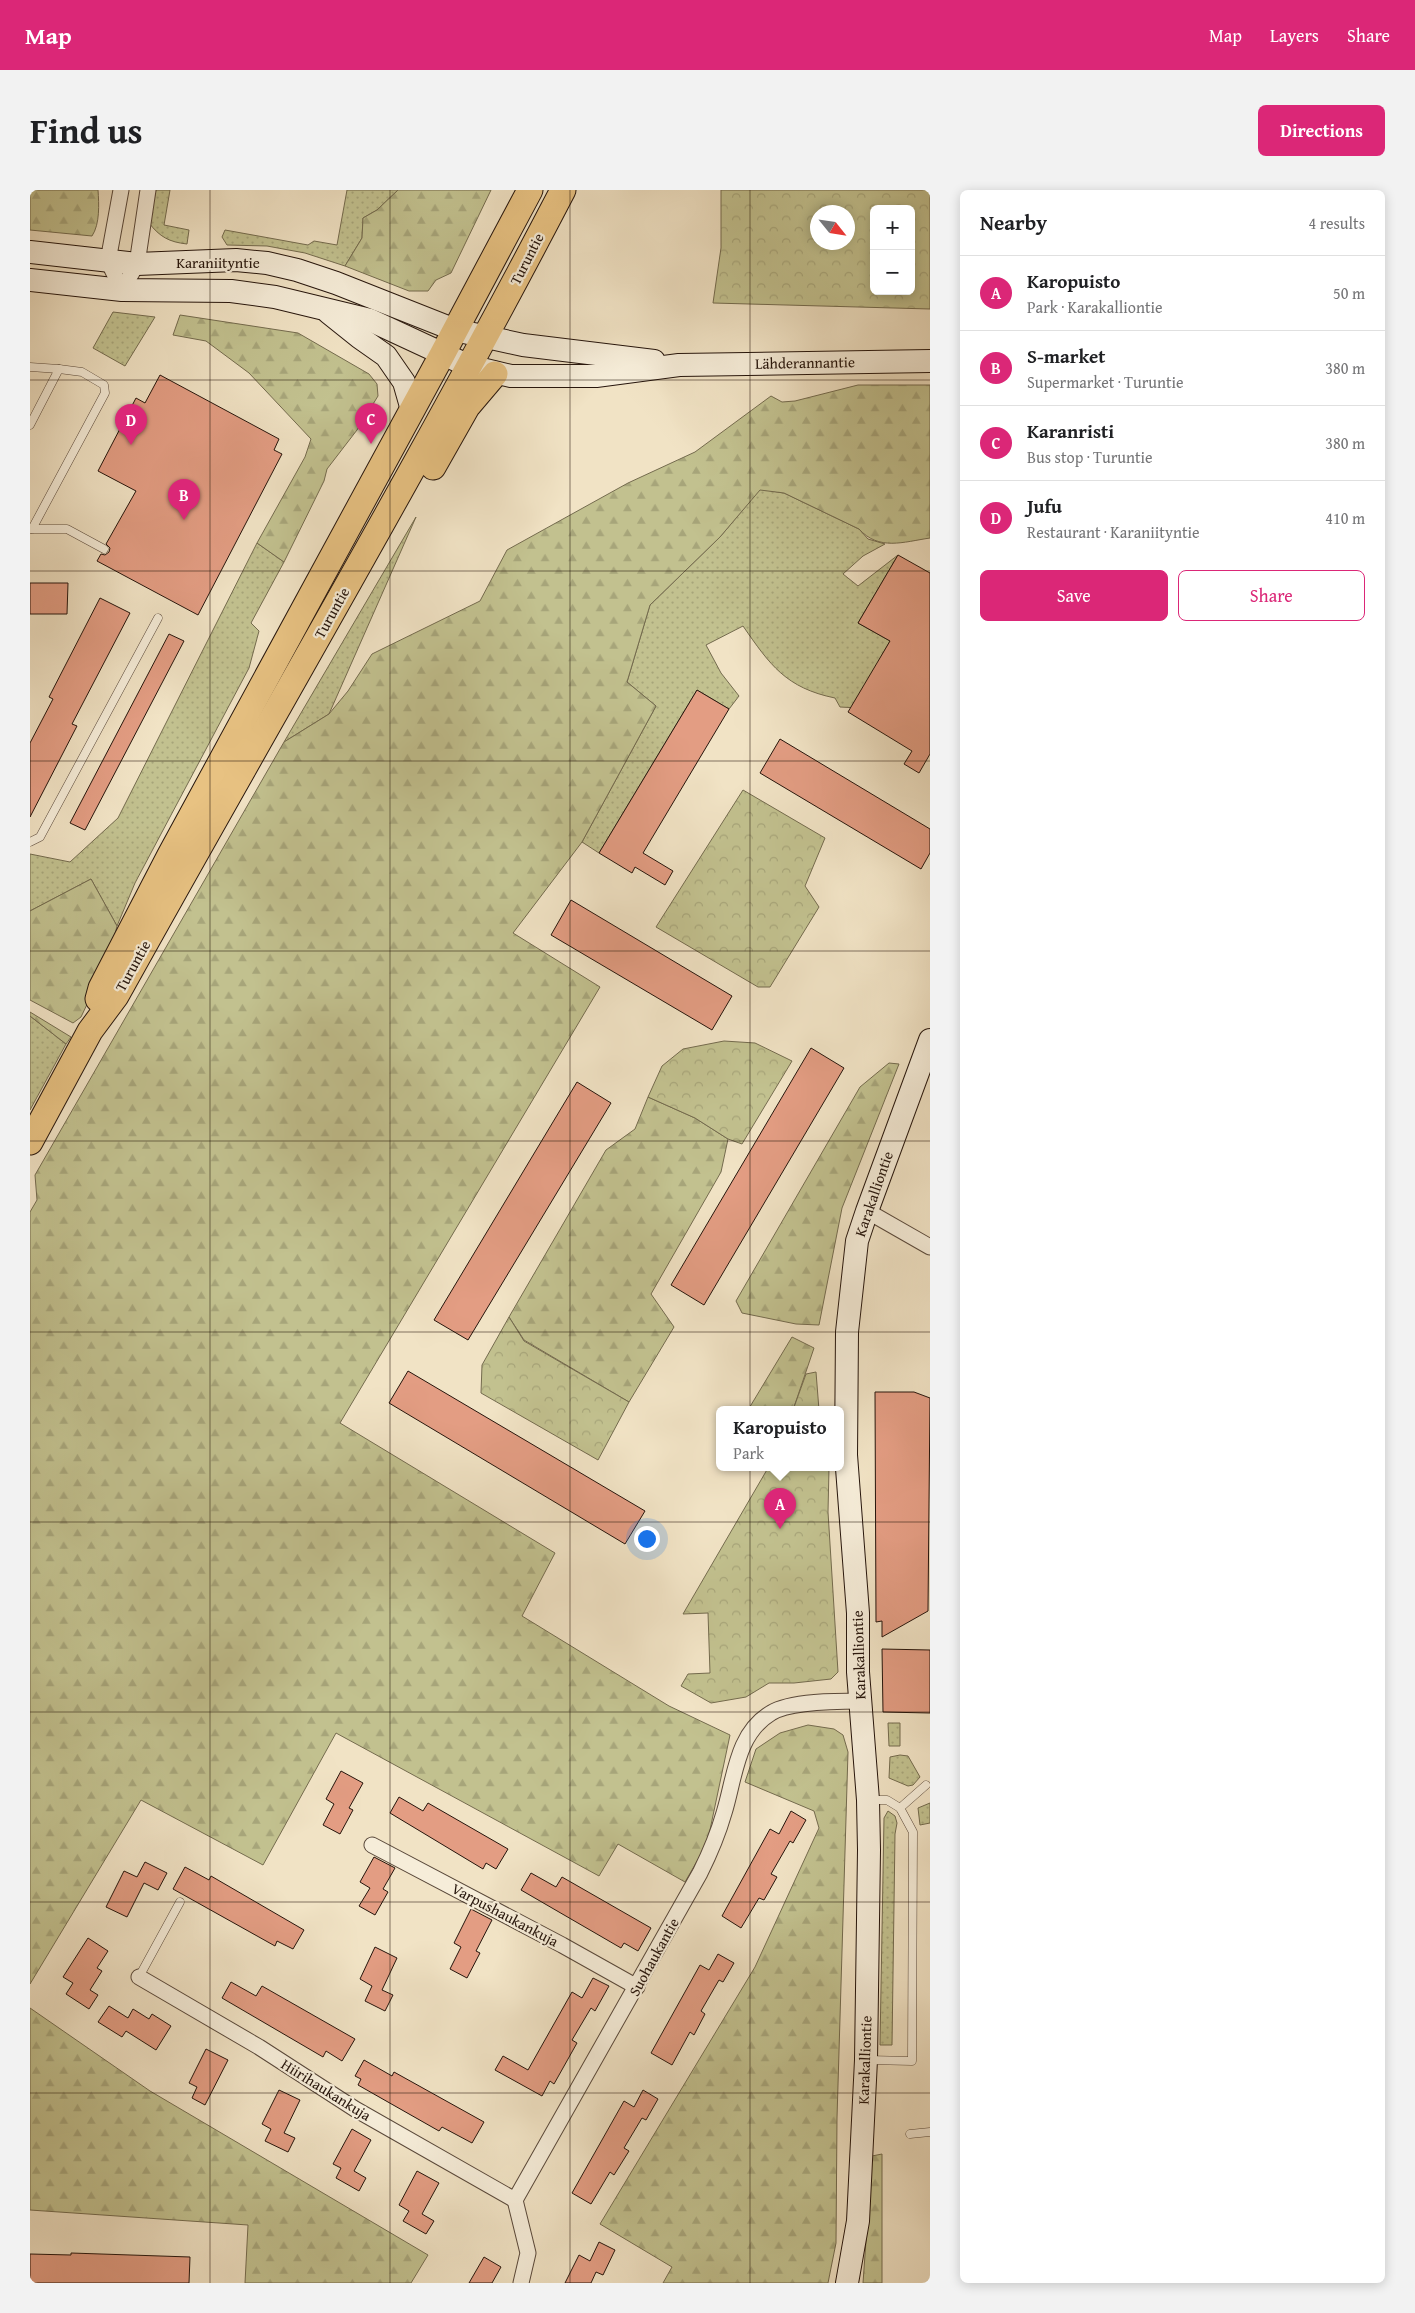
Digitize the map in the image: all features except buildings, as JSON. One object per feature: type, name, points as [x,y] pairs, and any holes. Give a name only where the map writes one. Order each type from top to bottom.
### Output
[{"type":"main road","name":"Turuntie","points":[[90,1031],[101,988],[170,855],[530,190]]},
{"type":"main road","name":"Turuntie","points":[[30,1142],[90,1031],[116,996],[270,724],[485,337],[563,190]]},
{"type":"main road","points":[[270,724],[322,660],[467,407],[495,374]]},
{"type":"street","points":[[121,190],[108,261],[122,290]]},
{"type":"street","points":[[122,290],[137,264],[148,190]]},
{"type":"street","name":"Karaniityntie","points":[[30,252],[137,264],[236,260],[267,263],[297,270],[336,283],[455,330]]},
{"type":"street","name":"Karaniityntie","points":[[30,280],[122,290],[231,291],[276,297],[326,311],[370,320],[442,355]]},
{"type":"street","name":"Karaniityntie","points":[[326,311],[386,356],[404,382],[412,410]]},
{"type":"street","name":"Lähderannantie","points":[[455,330],[523,345],[679,365]]},
{"type":"street","name":"Lähderannantie","points":[[442,355],[495,374],[511,376],[596,376],[679,365],[930,361]]},
{"type":"street","name":"Karakalliontie","points":[[847,2283],[858,2222],[866,2060],[868,1800],[861,1701],[858,1613],[846,1455],[846,1353],[857,1241],[866,1211],[930,1040]]},
{"type":"street","points":[[866,1211],[930,1248]]},
{"type":"street","name":"Suohaukantie","points":[[515,2200],[676,1918],[715,1842],[744,1742],[755,1725],[772,1712],[794,1706],[831,1701],[861,1701]]},
{"type":"street","name":"Varpushaukankuja","points":[[372,1845],[562,1945],[637,1987]]},
{"type":"street","name":"Hiirihaukankuja","points":[[139,1977],[259,2047],[355,2109],[515,2200]]},
{"type":"street","points":[[515,2200],[528,2253],[521,2283]]},
{"type":"lane","points":[[30,367],[82,372],[104,385],[105,393],[31,529],[67,529],[104,549]]},
{"type":"lane","points":[[30,425],[59,369]]},
{"type":"lane","points":[[30,842],[40,837],[158,618]]},
{"type":"lane","points":[[900,1808],[926,1785]]},
{"type":"lane","points":[[866,2060],[912,2061],[912,1828],[900,1808],[887,1800],[868,1800]]},
{"type":"lane","points":[[139,1977],[180,1902]]},
{"type":"lane","points":[[910,2134],[930,2132]]},
{"type":"green space","points":[[30,190],[98,190],[98,220],[92,236],[30,230]]},
{"type":"green space","points":[[156,190],[170,190],[164,225],[189,230],[187,244],[165,238],[149,223]]},
{"type":"green space","points":[[347,190],[398,190],[377,210],[363,218],[362,238],[345,266],[305,253],[267,246],[227,245],[222,237],[225,230],[308,245],[314,241],[337,245]]},
{"type":"green space","points":[[398,190],[491,190],[451,273],[436,280],[428,291],[409,291],[345,266],[362,238],[363,218],[377,210]]},
{"type":"green space","points":[[721,190],[930,190],[930,309],[713,303],[721,248]]},
{"type":"green space","points":[[113,312],[155,317],[125,366],[93,348]]},
{"type":"green space","points":[[180,315],[298,333],[369,374],[377,384],[378,396],[357,430],[327,469],[324,481],[284,562],[257,543],[305,457],[311,439],[249,373],[206,341],[173,335]]},
{"type":"green space","points":[[858,385],[930,385],[930,538],[901,543],[883,543],[867,536],[859,529],[784,493],[760,490],[720,537],[650,605],[627,682],[656,706],[582,842],[513,933],[600,987],[340,1423],[555,1553],[522,1616],[669,1706],[730,1735],[707,1844],[685,1882],[618,1844],[599,1876],[336,1733],[263,1865],[141,1800],[30,1984],[30,1212],[37,1200],[35,1175],[284,742],[329,714],[348,691],[372,654],[480,601],[507,550],[628,483],[695,452],[771,396],[782,402],[795,401]]},
{"type":"green space","points":[[760,489],[784,493],[859,529],[868,539],[885,544],[863,556],[843,574],[858,586],[898,555],[858,623],[890,641],[859,708],[840,707],[835,698],[818,694],[791,681],[771,663],[743,626],[706,645],[721,673],[739,696],[729,709],[697,690],[599,853],[582,842],[656,706],[627,682],[650,605],[720,537]]},
{"type":"green space","points":[[416,517],[329,714],[284,742]]},
{"type":"green space","points":[[257,543],[284,562],[251,623],[259,631],[249,668],[135,883],[117,926],[91,879],[30,911],[30,854],[70,862],[118,818]]},
{"type":"green space","points":[[743,790],[825,838],[805,886],[819,907],[770,987],[758,987],[656,927]]},
{"type":"green space","points":[[91,879],[117,926],[109,958],[81,1017],[73,1023],[30,1000],[30,911]]},
{"type":"green space","points":[[30,1012],[71,1037],[66,1044],[30,1016]]},
{"type":"green space","points":[[30,1016],[66,1044],[30,1110]]},
{"type":"green space","points":[[724,1041],[755,1043],[792,1061],[742,1144],[728,1139],[695,1118],[648,1097],[662,1066],[683,1049]]},
{"type":"green space","points":[[889,1063],[899,1064],[842,1208],[819,1325],[796,1324],[742,1313],[736,1301],[860,1087]]},
{"type":"green space","points":[[648,1097],[695,1118],[728,1139],[721,1172],[651,1294],[674,1327],[629,1402],[524,1340],[509,1317],[606,1150],[635,1129]]},
{"type":"green space","points":[[509,1317],[524,1341],[629,1402],[598,1460],[481,1393],[482,1365]]},
{"type":"green space","points":[[792,1337],[814,1348],[794,1406],[750,1406]]},
{"type":"green space","points":[[816,1372],[819,1406],[794,1406],[806,1374]]},
{"type":"green space","points":[[766,1471],[829,1471],[828,1512],[838,1672],[831,1679],[794,1683],[769,1683],[746,1697],[711,1703],[681,1686],[688,1674],[710,1673],[708,1613],[683,1614]]},
{"type":"green space","points":[[888,1723],[900,1723],[900,1746],[889,1746]]},
{"type":"green space","points":[[808,1725],[834,1729],[843,1735],[848,1752],[837,2118],[836,2243],[828,2283],[663,2283],[672,2267],[600,2224],[755,1967],[819,1828],[814,1811],[745,1782],[756,1749],[780,1733]]},
{"type":"green space","points":[[908,1756],[920,1777],[913,1785],[908,1786],[889,1778],[890,1757]]},
{"type":"green space","points":[[930,1803],[930,1823],[920,1825],[918,1808]]},
{"type":"green space","points":[[888,1811],[895,1816],[897,1823],[895,1834],[892,2045],[880,2045],[884,1818]]},
{"type":"green space","points":[[30,2008],[150,2091],[428,2255],[411,2283],[245,2283],[248,2225],[30,2210]]},
{"type":"green space","points":[[882,2154],[882,2283],[863,2283],[872,2156]]},
{"type":"place","name":"Karanristi","points":[[371,444]]},
{"type":"place","name":"Jufu","points":[[131,445]]},
{"type":"place","name":"S-market","points":[[184,520]]},
{"type":"place","name":"Karopuisto","points":[[780,1529]]}]
